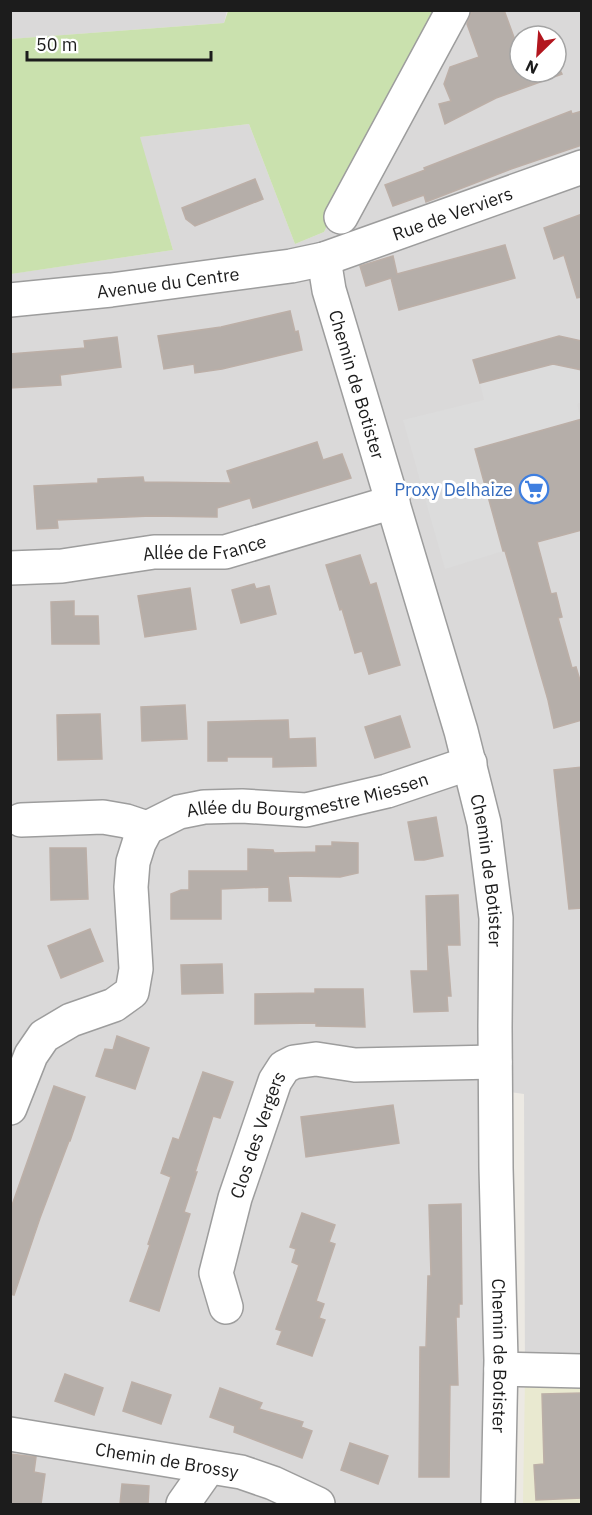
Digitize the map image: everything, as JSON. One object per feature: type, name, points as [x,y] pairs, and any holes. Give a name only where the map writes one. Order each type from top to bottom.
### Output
[{"type":"street","points":[[341,217],[453,10]]},
{"type":"street","name":"Rue de Verviers","points":[[324,259],[582,167]]},
{"type":"street","name":"Avenue du Centre","points":[[10,300],[291,266],[324,259]]},
{"type":"street","name":"Chemin de Botister","points":[[324,259],[329,290],[470,763],[484,823],[496,918],[495,1062],[501,1369],[498,1504]]},
{"type":"street","name":"Allée de France","points":[[10,568],[62,566],[153,552],[225,552],[393,502]]},
{"type":"street","name":"Allée du Bourgmestre Miessen","points":[[147,828],[179,812],[204,807],[242,806],[306,810],[387,791],[470,763]]},
{"type":"street","points":[[10,1107],[31,1055],[44,1036],[70,1020],[114,1005],[132,992],[136,969],[132,879],[136,853],[147,828],[103,817],[21,820]]},
{"type":"street","name":"Clos des Vergers","points":[[226,1307],[216,1273],[235,1198],[275,1081],[284,1067],[294,1062],[316,1059],[355,1065],[495,1062]]},
{"type":"street","points":[[501,1369],[582,1371]]},
{"type":"street","name":"Chemin de Brossy","points":[[10,1434],[241,1473],[273,1483],[318,1504]]},
{"type":"street","points":[[183,1504],[209,1467]]},
{"type":"shaded area","points":[[11,11],[227,11],[224,23],[11,39]]},
{"type":"shaded area","points":[[440,11],[581,11],[581,1378],[525,1378],[524,1094],[489,1089],[484,1358],[488,1504],[11,1504],[10,274],[173,250],[139,137],[249,124],[295,244],[324,232]]},
{"type":"shaded area","points":[[553,364],[581,370],[581,402],[577,404],[581,419],[475,449],[503,551],[445,569],[403,420],[484,400],[480,383]]},
{"type":"green space","points":[[228,11],[433,11],[324,232],[295,244],[249,124],[140,137],[173,250],[11,274],[10,39],[224,23]]},
{"type":"green space","points":[[525,1378],[581,1378],[581,1504],[523,1504]]},
{"type":"building","points":[[472,10],[504,10],[509,24],[508,84],[534,84],[496,98],[445,124],[439,104],[451,101],[444,84],[450,67],[479,57],[467,24]]},
{"type":"building","points":[[571,111],[572,114],[582,111],[582,145],[511,169],[426,202],[424,195],[393,206],[385,185]]},
{"type":"building","points":[[255,179],[263,199],[195,226],[186,219],[182,208]]},
{"type":"building","points":[[582,214],[582,297],[577,298],[564,255],[554,259],[544,228]]},
{"type":"building","points":[[505,245],[515,278],[399,310],[391,278],[366,286],[360,266],[393,256],[397,274]]},
{"type":"building","points":[[290,311],[302,350],[195,373],[194,364],[164,369],[158,336],[221,327]]},
{"type":"building","points":[[559,336],[582,341],[582,370],[553,364],[480,383],[473,360]]},
{"type":"building","points":[[117,337],[121,367],[60,375],[61,385],[10,388],[10,354],[85,348],[84,341]]},
{"type":"building","name":"Proxy Delhaize","points":[[582,419],[582,530],[537,542],[551,594],[556,593],[562,617],[558,618],[572,668],[576,667],[582,687],[582,720],[554,728],[548,700],[475,449]]},
{"type":"building","points":[[317,442],[323,460],[342,454],[351,478],[253,508],[250,498],[217,508],[217,517],[151,516],[57,520],[58,528],[37,529],[34,486],[98,483],[98,479],[143,477],[144,482],[231,483],[227,471]]},
{"type":"building","points":[[360,555],[370,585],[376,583],[400,665],[369,674],[362,651],[355,653],[326,565]]},
{"type":"building","points":[[254,584],[256,589],[269,586],[276,614],[241,623],[232,590]]},
{"type":"building","points":[[190,588],[196,629],[145,637],[138,596]]},
{"type":"building","points":[[74,601],[74,616],[98,616],[99,644],[52,644],[51,602]]},
{"type":"building","points":[[185,705],[187,739],[142,741],[141,707]]},
{"type":"building","points":[[100,714],[102,759],[58,760],[57,715]]},
{"type":"building","points":[[400,716],[410,747],[375,758],[365,727]]},
{"type":"building","points":[[288,720],[289,739],[315,738],[316,766],[273,767],[273,757],[227,757],[227,761],[208,761],[208,722]]},
{"type":"building","points":[[582,767],[582,908],[569,909],[554,770]]},
{"type":"building","points":[[436,817],[443,856],[415,860],[408,822]]},
{"type":"building","points":[[332,842],[358,843],[358,873],[340,877],[288,876],[291,901],[269,901],[269,887],[221,889],[221,919],[171,919],[171,894],[189,890],[189,871],[248,871],[248,849],[273,850],[274,853],[316,852],[316,846],[332,846]]},
{"type":"building","points":[[50,848],[86,848],[88,899],[51,900]]},
{"type":"building","points":[[458,895],[460,945],[447,945],[451,996],[447,996],[448,1011],[414,1012],[411,971],[428,971],[426,896]]},
{"type":"building","points":[[90,929],[103,961],[61,978],[48,946]]},
{"type":"building","points":[[222,964],[223,993],[182,994],[181,965]]},
{"type":"building","points":[[315,989],[363,989],[365,1027],[316,1026],[316,1023],[255,1024],[255,994],[315,993]]},
{"type":"building","points":[[117,1036],[149,1048],[135,1089],[96,1076],[105,1049],[113,1050]]},
{"type":"building","points":[[203,1072],[233,1082],[220,1118],[213,1116],[184,1212],[190,1214],[159,1311],[130,1301],[171,1177],[161,1173],[173,1138],[179,1140]]},
{"type":"building","points":[[54,1086],[85,1097],[14,1295],[10,1294],[10,1211]]},
{"type":"building","points":[[393,1105],[399,1143],[306,1157],[301,1117]]},
{"type":"building","points":[[461,1204],[462,1304],[459,1304],[459,1317],[456,1317],[458,1385],[450,1385],[449,1477],[419,1477],[420,1347],[426,1347],[428,1276],[431,1276],[429,1205]]},
{"type":"building","points":[[302,1213],[335,1225],[329,1242],[335,1244],[316,1301],[324,1304],[319,1318],[325,1320],[312,1356],[277,1344],[282,1331],[276,1329],[299,1265],[292,1262],[296,1249],[290,1247]]},
{"type":"building","points":[[65,1374],[103,1388],[94,1415],[55,1401]]},
{"type":"building","points":[[132,1382],[171,1395],[161,1424],[123,1411]]},
{"type":"building","points":[[220,1388],[262,1403],[259,1409],[303,1422],[301,1427],[312,1431],[302,1458],[234,1432],[235,1426],[210,1417]]},
{"type":"building","points":[[582,1393],[582,1498],[536,1500],[534,1465],[544,1464],[542,1394]]},
{"type":"building","points":[[350,1443],[388,1456],[378,1484],[341,1470]]},
{"type":"building","points":[[10,1454],[36,1457],[34,1472],[45,1474],[41,1504],[10,1504]]},
{"type":"building","points":[[122,1484],[149,1486],[148,1504],[120,1504]]},
{"type":"place","name":"Proxy Delhaize","points":[[534,489]]}]
